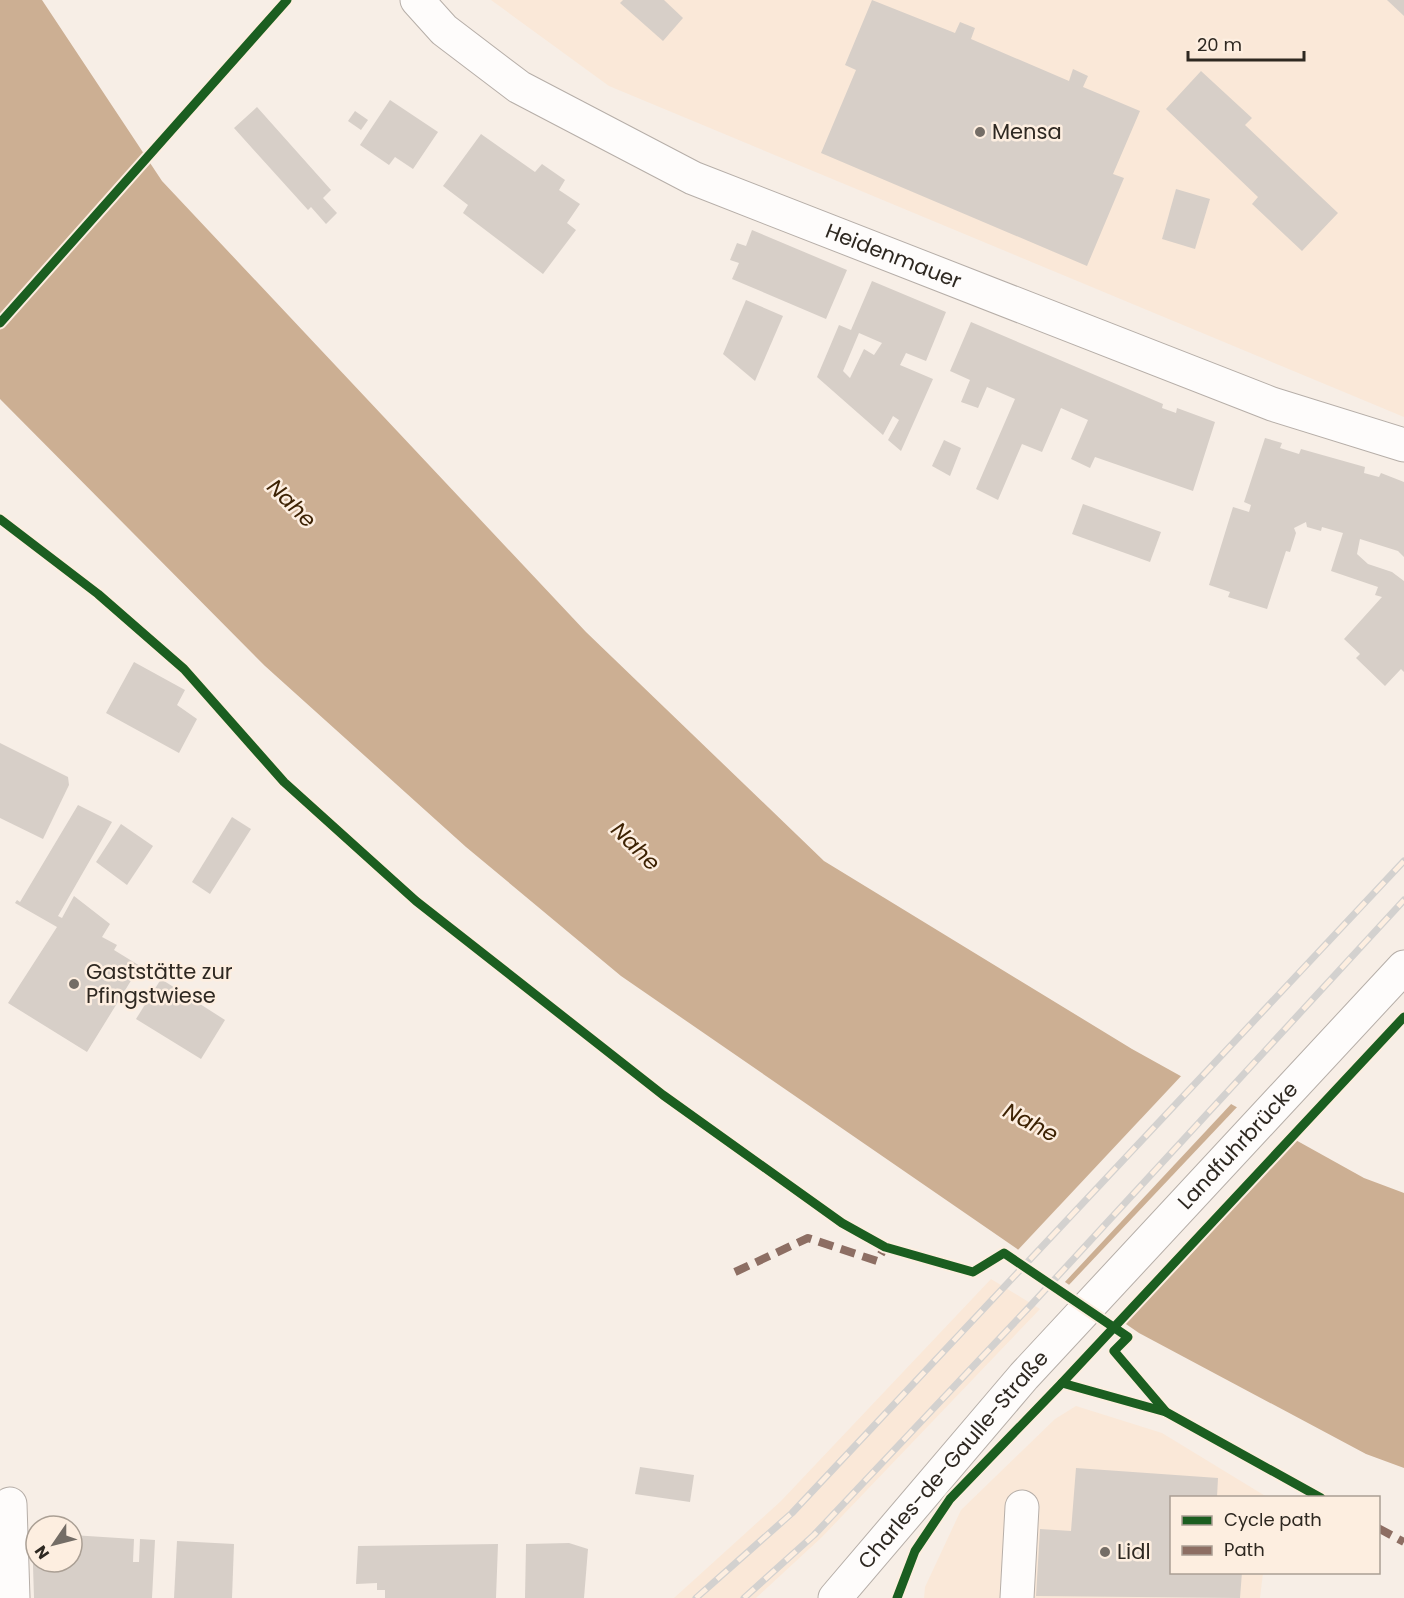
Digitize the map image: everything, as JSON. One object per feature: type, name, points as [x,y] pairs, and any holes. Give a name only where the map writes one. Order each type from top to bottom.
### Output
[{"type":"street","name":"Heidenmauer","points":[[417,0],[444,30],[519,87],[693,178],[1272,404],[1404,445]]},
{"type":"street","name":"Landfuhrbrücke","points":[[1072,1323],[1404,967]]},
{"type":"street","name":"Charles-de-Gaulle-Straße","points":[[835,1598],[1072,1323]]},
{"type":"street","points":[[10,1504],[13,1598]]},
{"type":"street","points":[[1017,1598],[1022,1507]]},
{"type":"shaded area","points":[[491,0],[1404,0],[1404,417],[609,86]]},
{"type":"shaded area","points":[[991,1279],[1040,1309],[822,1537],[756,1598],[674,1598],[781,1501]]},
{"type":"shaded area","points":[[1076,1406],[1162,1433],[1265,1496],[1170,1496],[1170,1574],[1263,1574],[1260,1598],[924,1598],[925,1587],[961,1510],[1055,1419]]},
{"type":"water","name":"Nahe","points":[[0,0],[42,0],[162,181],[586,632],[824,861],[1132,1049],[1364,1178],[1404,1193],[1404,1468],[1366,1454],[1139,1333],[621,976],[466,847],[265,666],[0,399]]},
{"type":"pier","points":[[1183,1074],[1233,1102],[1063,1284],[1016,1252]]},
{"type":"pier","points":[[1239,1105],[1297,1137],[1122,1324],[1067,1287]]},
{"type":"building","points":[[623,0],[664,0],[683,18],[663,41],[620,3]]},
{"type":"building","name":"Mensa","points":[[872,0],[955,33],[960,22],[975,28],[971,39],[1069,81],[1073,69],[1088,76],[1083,87],[1140,111],[1113,174],[1124,178],[1087,266],[821,153],[856,70],[845,65]]},
{"type":"building","points":[[1387,0],[1404,0],[1404,16]]},
{"type":"building","points":[[1201,71],[1252,118],[1245,125],[1338,213],[1302,251],[1252,204],[1258,197],[1166,109]]},
{"type":"building","points":[[390,100],[438,132],[413,169],[395,157],[389,165],[360,145]]},
{"type":"building","points":[[257,107],[331,190],[323,198],[337,213],[326,224],[311,207],[308,210],[234,128]]},
{"type":"building","points":[[355,111],[368,120],[361,130],[348,121]]},
{"type":"building","points":[[481,134],[535,172],[542,164],[565,180],[559,190],[580,204],[567,223],[576,230],[543,274],[463,213],[468,205],[443,186]]},
{"type":"building","points":[[1176,189],[1210,199],[1195,249],[1162,239]]},
{"type":"building","points":[[752,230],[847,270],[826,319],[732,279],[739,263],[730,260],[737,243],[746,246]]},
{"type":"building","points":[[872,281],[946,312],[926,361],[906,353],[900,365],[933,379],[901,451],[888,440],[899,420],[893,416],[883,435],[817,377],[839,325],[851,330]],"holes":[[[859,333],[882,343],[874,355],[864,349],[850,378],[843,371]]]},
{"type":"building","points":[[746,300],[783,316],[755,381],[723,354]]},
{"type":"building","points":[[971,322],[1163,404],[1162,408],[1176,413],[1177,408],[1215,422],[1193,491],[1095,457],[1090,468],[1071,459],[1088,420],[1061,408],[1042,452],[1022,444],[998,500],[976,489],[1015,399],[987,387],[978,408],[961,402],[970,380],[950,371]]},
{"type":"building","points":[[1265,438],[1282,443],[1280,448],[1299,454],[1301,449],[1365,467],[1364,473],[1379,477],[1381,473],[1404,482],[1404,557],[1398,551],[1360,539],[1357,554],[1368,564],[1392,572],[1404,581],[1404,672],[1401,669],[1385,686],[1356,658],[1360,654],[1344,639],[1382,597],[1375,595],[1378,587],[1331,571],[1343,533],[1322,527],[1321,531],[1307,527],[1306,522],[1294,528],[1296,533],[1290,552],[1286,551],[1267,609],[1228,597],[1230,592],[1209,585],[1233,507],[1249,512],[1251,505],[1244,502]]},
{"type":"building","points":[[944,440],[961,448],[950,476],[932,466]]},
{"type":"building","points":[[1083,504],[1161,532],[1150,562],[1072,534]]},
{"type":"building","points":[[134,662],[185,690],[177,705],[197,719],[179,753],[106,713]]},
{"type":"building","points":[[0,743],[68,777],[69,785],[43,839],[0,818]]},
{"type":"building","name":"Gaststätte zur Pfingstwiese","points":[[78,805],[112,822],[58,916],[62,918],[74,896],[110,924],[102,937],[117,945],[114,950],[140,966],[87,1052],[8,1003],[57,927],[15,903],[17,900],[20,902]]},
{"type":"building","points":[[232,817],[251,829],[210,894],[192,882]]},
{"type":"building","points":[[121,824],[153,846],[127,885],[96,862]]},
{"type":"building","points":[[161,979],[225,1020],[201,1059],[136,1019]]},
{"type":"building","points":[[640,1467],[694,1475],[690,1502],[635,1494]]},
{"type":"building","name":"Lidl","points":[[1076,1468],[1218,1478],[1217,1496],[1170,1496],[1170,1574],[1242,1574],[1240,1598],[1036,1596],[1040,1529],[1071,1531]]},
{"type":"building","points":[[84,1536],[134,1539],[133,1562],[139,1562],[140,1539],[155,1540],[152,1598],[34,1598],[33,1574],[84,1574]]},
{"type":"building","points":[[177,1541],[234,1544],[232,1598],[174,1598]]},
{"type":"building","points":[[569,1543],[588,1549],[584,1598],[525,1598],[526,1544]]},
{"type":"building","points":[[498,1544],[496,1598],[385,1598],[385,1590],[377,1590],[377,1583],[356,1584],[358,1546]]},
{"type":"railway","points":[[696,1598],[792,1513],[1404,861]]},
{"type":"railway","points":[[744,1598],[814,1535],[1032,1304],[1404,900]]},
{"type":"marked path","points":[[735,1272],[808,1238],[877,1261],[885,1247]]},
{"type":"marked path","points":[[1380,1529],[1404,1542]]},
{"type":"cycle path","points":[[0,323],[287,0]]},
{"type":"cycle path","points":[[0,519],[98,594],[184,669],[284,782],[416,901],[663,1095],[842,1223],[885,1247],[973,1272],[1004,1253],[1128,1337],[1114,1351],[1166,1412],[1317,1496]]},
{"type":"cycle path","points":[[897,1598],[915,1551],[950,1499],[1062,1383],[1404,1017]]},
{"type":"cycle path","points":[[1062,1383],[1166,1412]]},
{"type":"place","name":"Mensa","points":[[980,132]]},
{"type":"place","name":"Gaststätte zur Pfingstwiese","points":[[74,984]]},
{"type":"place","name":"Lidl","points":[[1105,1552]]}]
